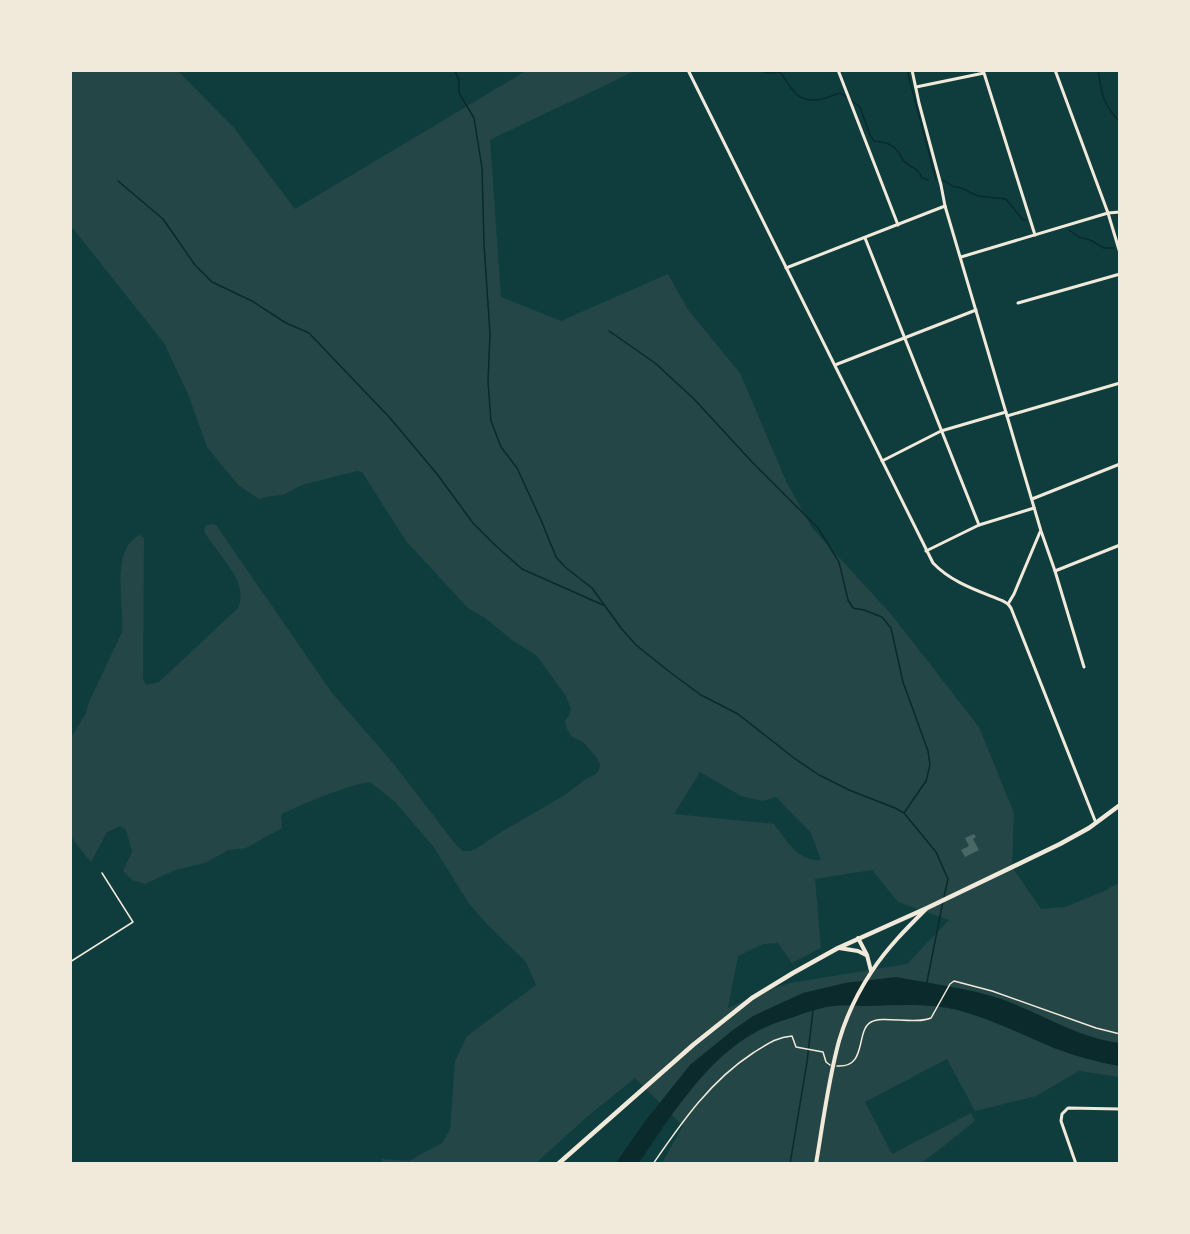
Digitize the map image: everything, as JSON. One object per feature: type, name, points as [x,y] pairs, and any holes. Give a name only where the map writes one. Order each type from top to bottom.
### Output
[{"type":"main road","points":[[558,1164],[663,1071],[752,998],[837,948],[1060,844],[1096,823],[1119,805]]},
{"type":"street","points":[[688,70],[933,563],[945,574],[1008,604],[1011,608],[1096,823]]},
{"type":"street","points":[[838,70],[898,225]]},
{"type":"street","points":[[912,70],[945,206],[1034,508],[1084,667]]},
{"type":"street","points":[[1055,70],[1108,213],[1119,253]]},
{"type":"street","points":[[916,87],[984,73],[1035,235]]},
{"type":"street","points":[[786,268],[945,206]]},
{"type":"street","points":[[961,257],[1108,213],[1119,212]]},
{"type":"street","points":[[865,238],[979,525]]},
{"type":"street","points":[[1018,303],[1119,274]]},
{"type":"street","points":[[835,366],[976,310]]},
{"type":"street","points":[[882,461],[941,431],[1119,382]]},
{"type":"street","points":[[1032,499],[1119,464]]},
{"type":"street","points":[[926,551],[979,525],[1034,508]]},
{"type":"street","points":[[1008,604],[1041,531]]},
{"type":"street","points":[[1055,571],[1119,545]]},
{"type":"street","points":[[816,1164],[833,1066],[839,1040],[850,1011],[871,972],[894,942],[927,908]]},
{"type":"street","points":[[858,938],[867,955],[871,972]]},
{"type":"street","points":[[837,948],[858,951],[867,955]]},
{"type":"street","points":[[1076,1164],[1061,1121],[1062,1114],[1068,1108],[1119,1109]]},
{"type":"lane","points":[[70,962],[133,922],[102,873]]},
{"type":"path","points":[[837,1066],[848,1065],[854,1061],[867,1026],[871,1022],[928,1020],[937,1010],[950,984],[954,981],[1119,1034]]},
{"type":"path","points":[[653,1164],[687,1115],[706,1093],[739,1062],[773,1040],[792,1036],[795,1046],[823,1052],[829,1065]]},
{"type":"shaded area","points":[[71,71],[178,71],[234,128],[295,209],[526,71],[634,71],[490,140],[501,297],[561,321],[668,274],[688,310],[740,373],[786,481],[812,528],[891,614],[979,727],[1014,813],[1012,867],[1041,909],[1065,907],[1119,883],[1119,1077],[1079,1071],[1036,1096],[975,1111],[947,1059],[865,1102],[892,1154],[971,1113],[975,1121],[922,1163],[662,1163],[683,1126],[635,1078],[536,1163],[382,1163],[382,1159],[409,1161],[442,1143],[450,1130],[455,1061],[467,1036],[536,985],[526,962],[468,902],[433,846],[395,802],[370,782],[315,799],[283,813],[282,828],[246,848],[229,850],[205,863],[175,870],[145,884],[132,880],[123,871],[132,852],[126,830],[120,826],[107,832],[91,862],[71,837],[71,737],[85,715],[122,632],[121,565],[130,542],[140,535],[144,538],[143,679],[146,685],[159,682],[238,608],[241,598],[236,578],[204,531],[205,526],[216,525],[332,693],[393,763],[463,851],[476,849],[565,795],[596,774],[600,764],[583,742],[572,737],[566,727],[565,721],[571,709],[566,696],[536,655],[468,608],[406,541],[362,472],[357,471],[302,485],[283,495],[259,499],[238,485],[207,447],[188,394],[164,343],[71,226]],"holes":[[[700,772],[741,796],[763,801],[776,797],[811,833],[821,860],[813,860],[799,854],[774,824],[674,814]],[[872,870],[898,902],[949,920],[907,964],[790,983],[728,1008],[738,956],[763,944],[778,943],[792,963],[821,948],[815,879]]]},
{"type":"shaded area","points":[[896,977],[991,996],[1075,1031],[1119,1043],[1119,1066],[1062,1051],[985,1019],[950,1008],[915,1005],[828,1007],[770,1025],[738,1043],[721,1057],[690,1090],[639,1163],[615,1164],[646,1120],[690,1065],[753,1016],[803,993],[845,983]]},
{"type":"building","points":[[974,834],[976,837],[973,839],[979,850],[965,857],[961,850],[969,846],[965,838]]},
{"type":"waterway","points":[[455,70],[459,81],[459,93],[474,118],[482,168],[490,334],[488,382],[491,421],[501,447],[517,468],[556,557],[592,588],[636,645],[671,673],[701,695],[738,714],[819,775],[904,813],[936,852],[948,879],[944,897]]},
{"type":"waterway","points":[[759,70],[767,73],[780,72],[798,96],[809,100],[819,100],[840,93],[847,97]]},
{"type":"waterway","points":[[907,70],[936,180]]},
{"type":"waterway","points":[[1098,70],[1104,98],[1120,122]]},
{"type":"waterway","points":[[851,100],[860,107],[874,141],[894,147],[905,162],[917,170],[922,178],[928,180]]},
{"type":"waterway","points":[[943,180],[978,196],[1006,199],[1023,220],[1026,220]]},
{"type":"waterway","points":[[118,181],[163,219],[195,265],[212,282],[252,301],[286,323],[309,333],[390,418],[437,474],[473,523],[522,569],[603,605]]},
{"type":"waterway","points":[[1069,230],[1104,248],[1114,248]]},
{"type":"waterway","points":[[609,331],[655,363],[694,399],[752,462],[818,528],[839,562],[848,600],[853,608],[882,617],[891,628],[903,682],[928,751],[930,765],[926,781],[904,813]]},
{"type":"waterway","points":[[927,982],[943,901]]},
{"type":"waterway","points":[[790,1164],[813,1010]]}]
